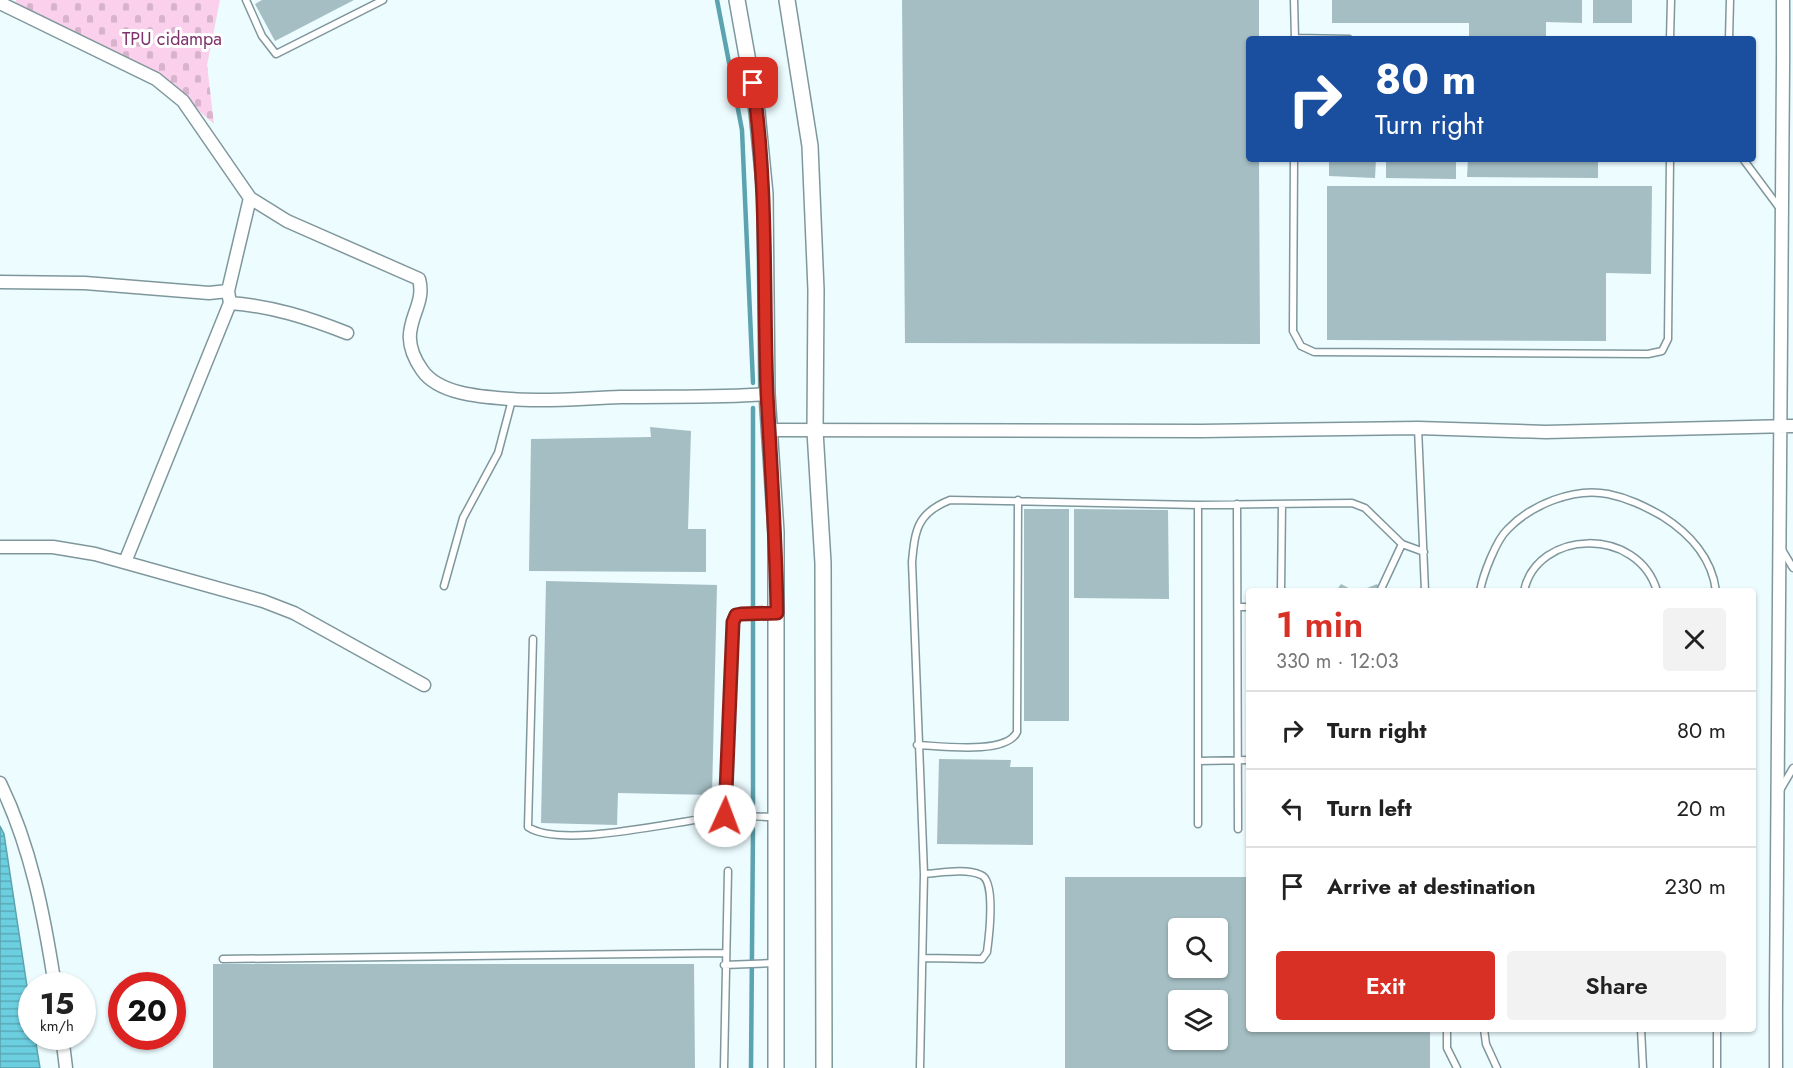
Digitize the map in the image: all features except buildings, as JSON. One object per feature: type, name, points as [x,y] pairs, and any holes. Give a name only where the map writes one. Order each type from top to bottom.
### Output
[{"type":"street","points":[[737,0],[753,83],[762,157],[767,394],[777,613],[777,817],[767,963],[776,1068]]},
{"type":"street","points":[[787,0],[810,146],[816,290],[815,431],[823,563],[824,1068]]},
{"type":"street","points":[[1776,1068],[1775,798],[1778,543],[1780,426],[1787,325],[1783,213],[1783,0]]},
{"type":"street","points":[[0,3],[156,79],[183,101],[250,198],[287,221],[419,279],[421,293],[413,314],[409,338],[422,370],[429,378],[450,389],[512,399],[767,394]]},
{"type":"street","points":[[125,562],[229,297],[250,198]]},
{"type":"street","points":[[0,282],[85,283],[209,293],[304,316],[347,333]]},
{"type":"street","points":[[770,430],[1418,428],[1546,432],[1793,426]]},
{"type":"street","points":[[0,547],[53,547],[125,562],[263,601],[294,613],[424,685]]},
{"type":"street","points":[[0,783],[22,831],[34,877],[52,972]]},
{"type":"street","points":[[64,1050],[66,1068]]},
{"type":"lane","points":[[246,0],[262,36],[276,54],[383,0]]},
{"type":"lane","points":[[1294,0],[1295,36]]},
{"type":"lane","points":[[1670,36],[1671,0]]},
{"type":"lane","points":[[1729,36],[1730,0]]},
{"type":"lane","points":[[1294,162],[1293,331],[1301,346],[1314,352],[1648,354],[1662,351],[1668,339],[1670,162]]},
{"type":"lane","points":[[1745,162],[1783,213]]},
{"type":"lane","points":[[444,586],[463,518],[498,453],[512,399]]},
{"type":"lane","points":[[1418,428],[1425,588]]},
{"type":"lane","points":[[1481,588],[1487,567],[1506,530],[1552,501],[1571,495],[1605,493],[1641,503],[1677,525],[1698,546],[1706,559],[1715,588]]},
{"type":"lane","points":[[920,1068],[924,874],[917,745],[912,562],[914,539],[920,521],[934,506],[950,500],[1198,505],[1352,503],[1365,508],[1402,544],[1424,552]]},
{"type":"lane","points":[[917,745],[969,747],[1006,744],[1013,740],[1017,732],[1018,500]]},
{"type":"lane","points":[[1237,504],[1238,829]]},
{"type":"lane","points":[[1281,588],[1282,504]]},
{"type":"lane","points":[[1198,505],[1198,824]]},
{"type":"lane","points":[[1526,588],[1539,564],[1561,548],[1587,542],[1614,546],[1637,559],[1653,580],[1656,588]]},
{"type":"lane","points":[[1778,543],[1793,568]]},
{"type":"lane","points":[[1381,588],[1402,544]]},
{"type":"lane","points":[[1238,607],[1246,607]]},
{"type":"lane","points":[[725,816],[733,622],[736,615],[777,613]]},
{"type":"lane","points":[[533,639],[528,827],[546,833],[592,834],[665,826],[725,816],[777,817]]},
{"type":"lane","points":[[1198,761],[1246,760]]},
{"type":"lane","points":[[1775,798],[1793,768]]},
{"type":"lane","points":[[724,1068],[724,965],[728,871]]},
{"type":"lane","points":[[923,958],[982,959],[987,952],[990,892],[989,881],[983,875],[970,872],[924,874]]},
{"type":"lane","points":[[223,959],[725,953]]},
{"type":"lane","points":[[724,965],[767,963]]},
{"type":"lane","points":[[1447,1032],[1448,1048],[1457,1068]]},
{"type":"lane","points":[[1484,1032],[1486,1044],[1497,1068]]},
{"type":"lane","points":[[1641,1032],[1643,1068]]},
{"type":"lane","points":[[1717,1032],[1718,1068]]},
{"type":"green space","name":"TPU cidampa","points":[[16,0],[220,0],[207,65],[214,124],[159,76],[15,5]]},
{"type":"water","points":[[0,826],[4,834],[25,972],[18,972],[18,1050],[37,1050],[40,1068],[0,1068]]},
{"type":"waterway","points":[[717,0],[742,130],[753,383]]},
{"type":"waterway","points":[[753,408],[753,804]]},
{"type":"waterway","points":[[751,1068],[753,829]]},
{"type":"route","points":[[725,816],[734,618],[741,614],[777,613],[776,532],[767,394],[765,195],[753,83]]}]
